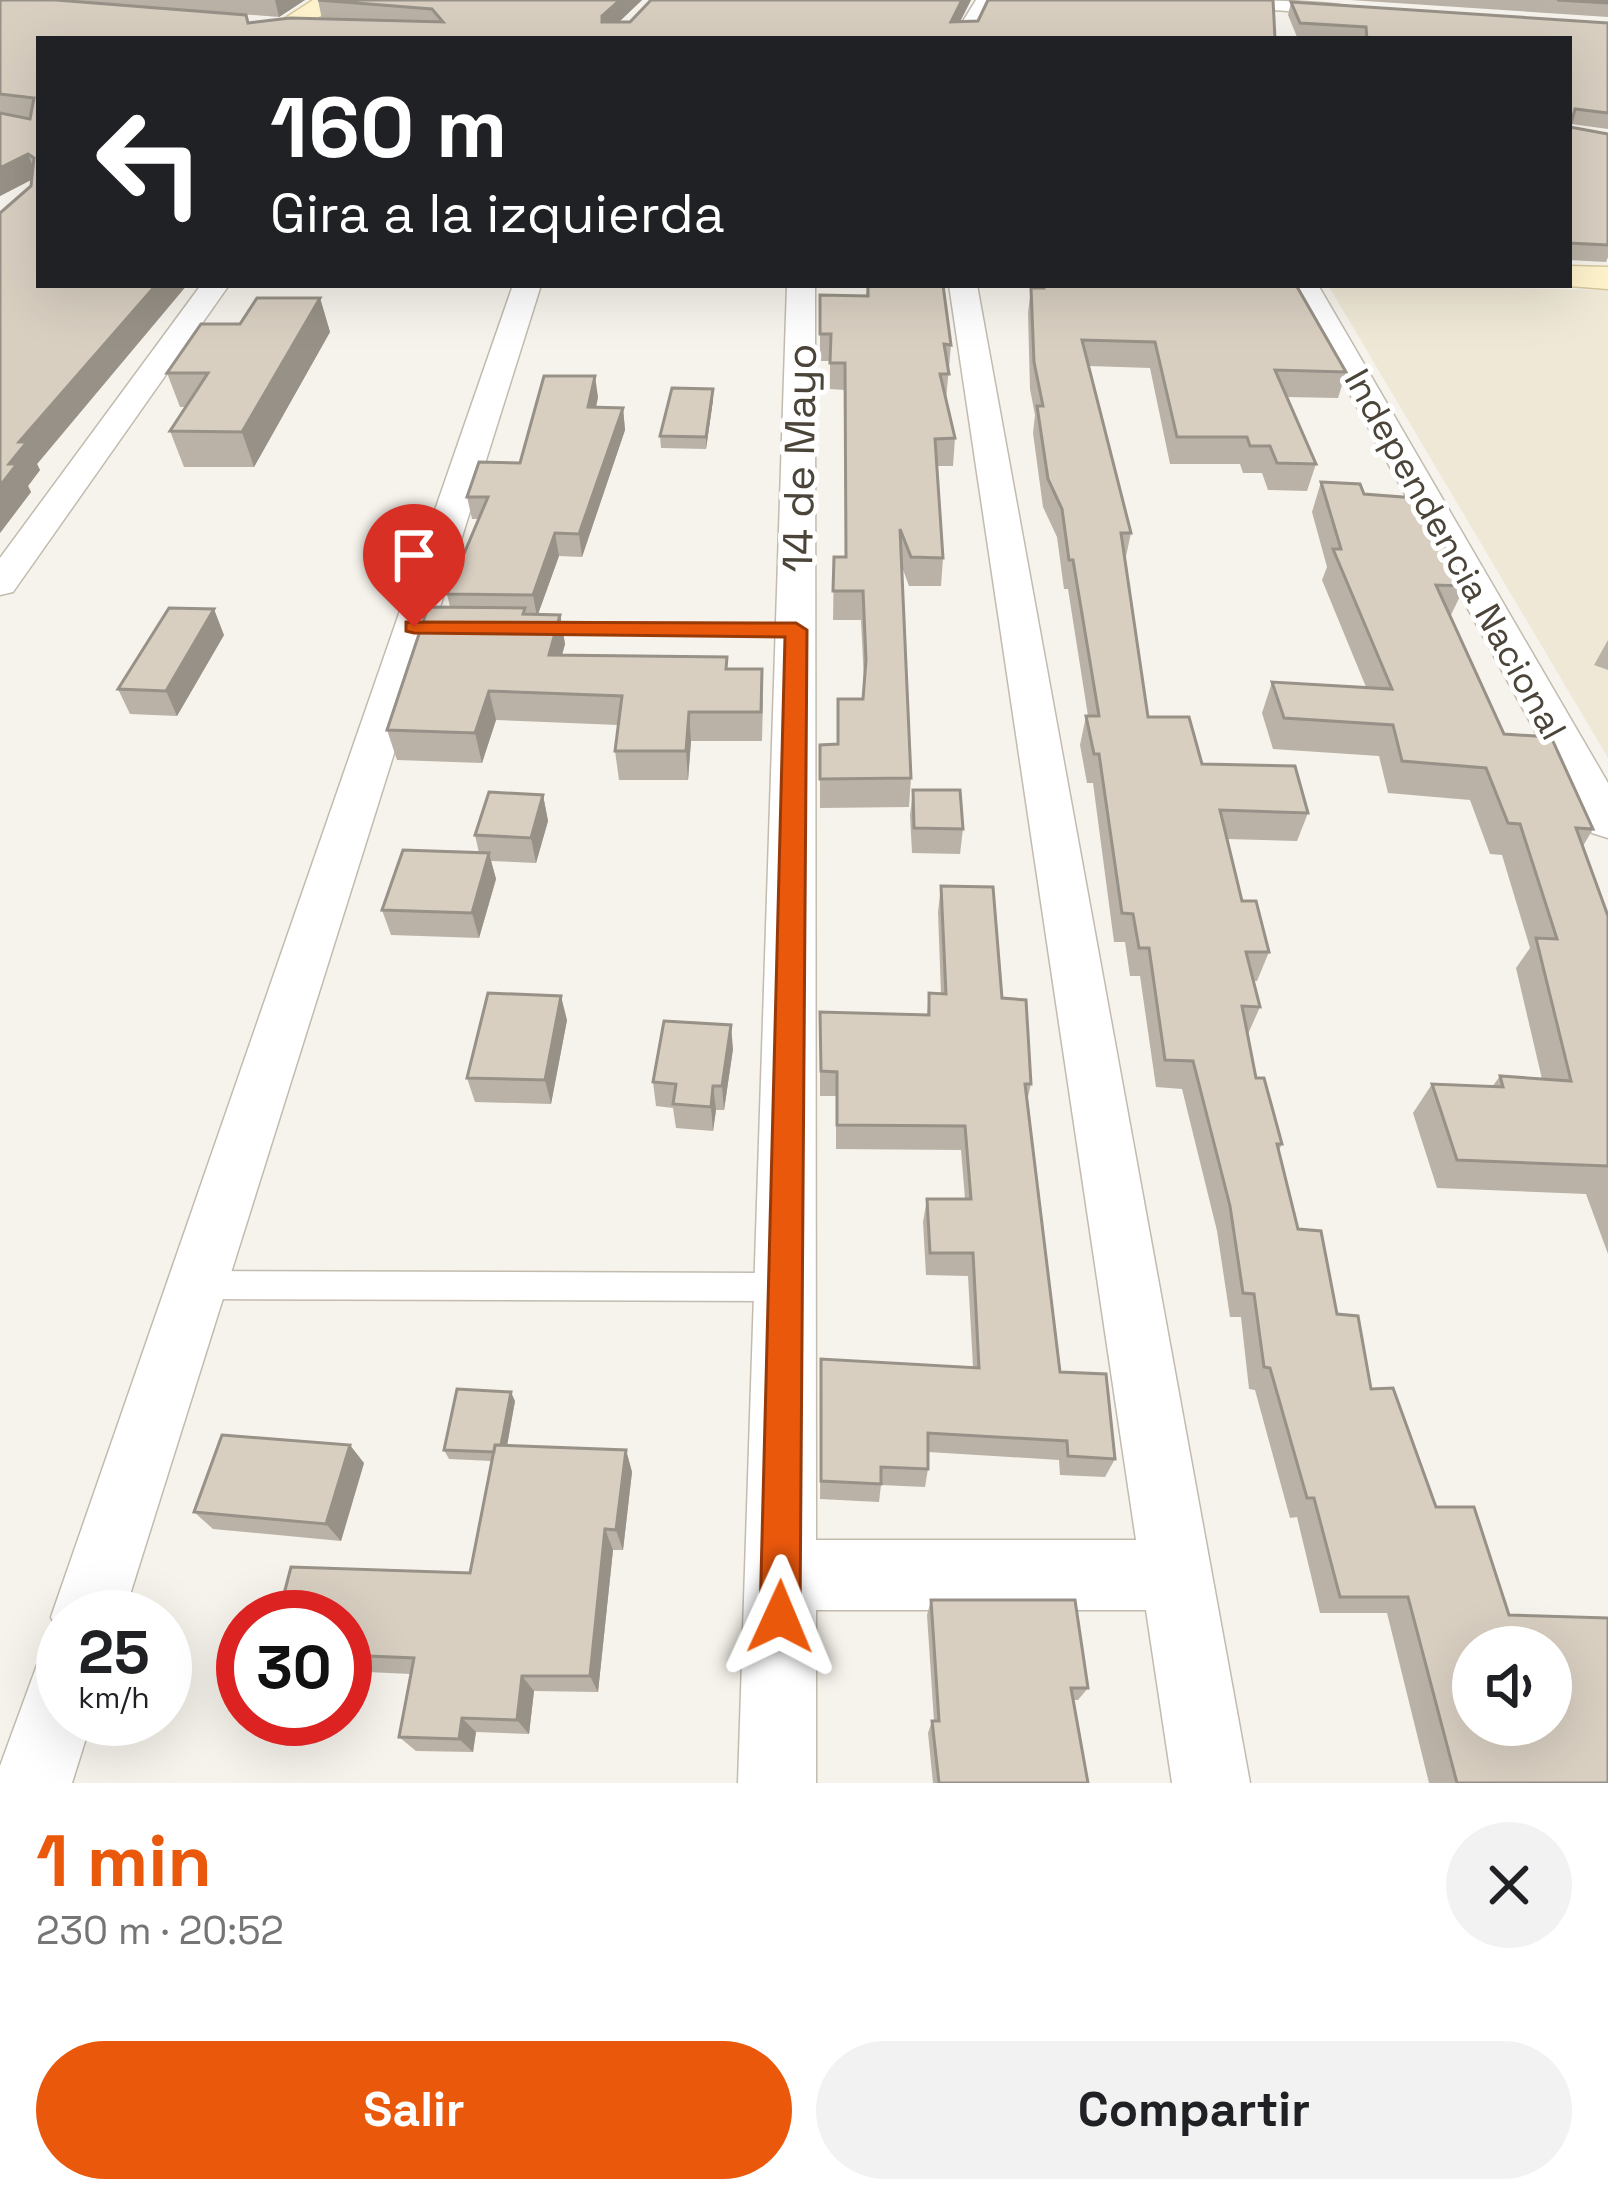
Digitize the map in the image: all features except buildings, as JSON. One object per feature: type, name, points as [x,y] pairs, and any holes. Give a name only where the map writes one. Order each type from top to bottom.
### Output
[{"type":"street","points":[[270,31],[331,0]]},
{"type":"street","points":[[964,36],[985,0]]},
{"type":"street","points":[[1221,0],[1387,12]]},
{"type":"street","points":[[270,31],[326,31]]},
{"type":"street","points":[[1572,278],[1608,278]]},
{"type":"street","points":[[0,584],[213,288]]},
{"type":"street","points":[[96,1590],[426,627],[526,288]]},
{"type":"street","name":"14 de Mayo","points":[[777,1783],[801,288]]},
{"type":"street","points":[[963,288],[1211,1783]]},
{"type":"street","name":"Independencia Nacional","points":[[1306,288],[1608,822]]},
{"type":"street","points":[[781,1575],[1177,1575]]},
{"type":"street","points":[[32,1783],[44,1746]]},
{"type":"lane","points":[[510,628],[796,630]]},
{"type":"lane","points":[[197,1285],[786,1287]]},
{"type":"shaded area","points":[[1330,288],[1608,290],[1608,758]]},
{"type":"route","points":[[414,627],[796,630],[780,1617]]}]
